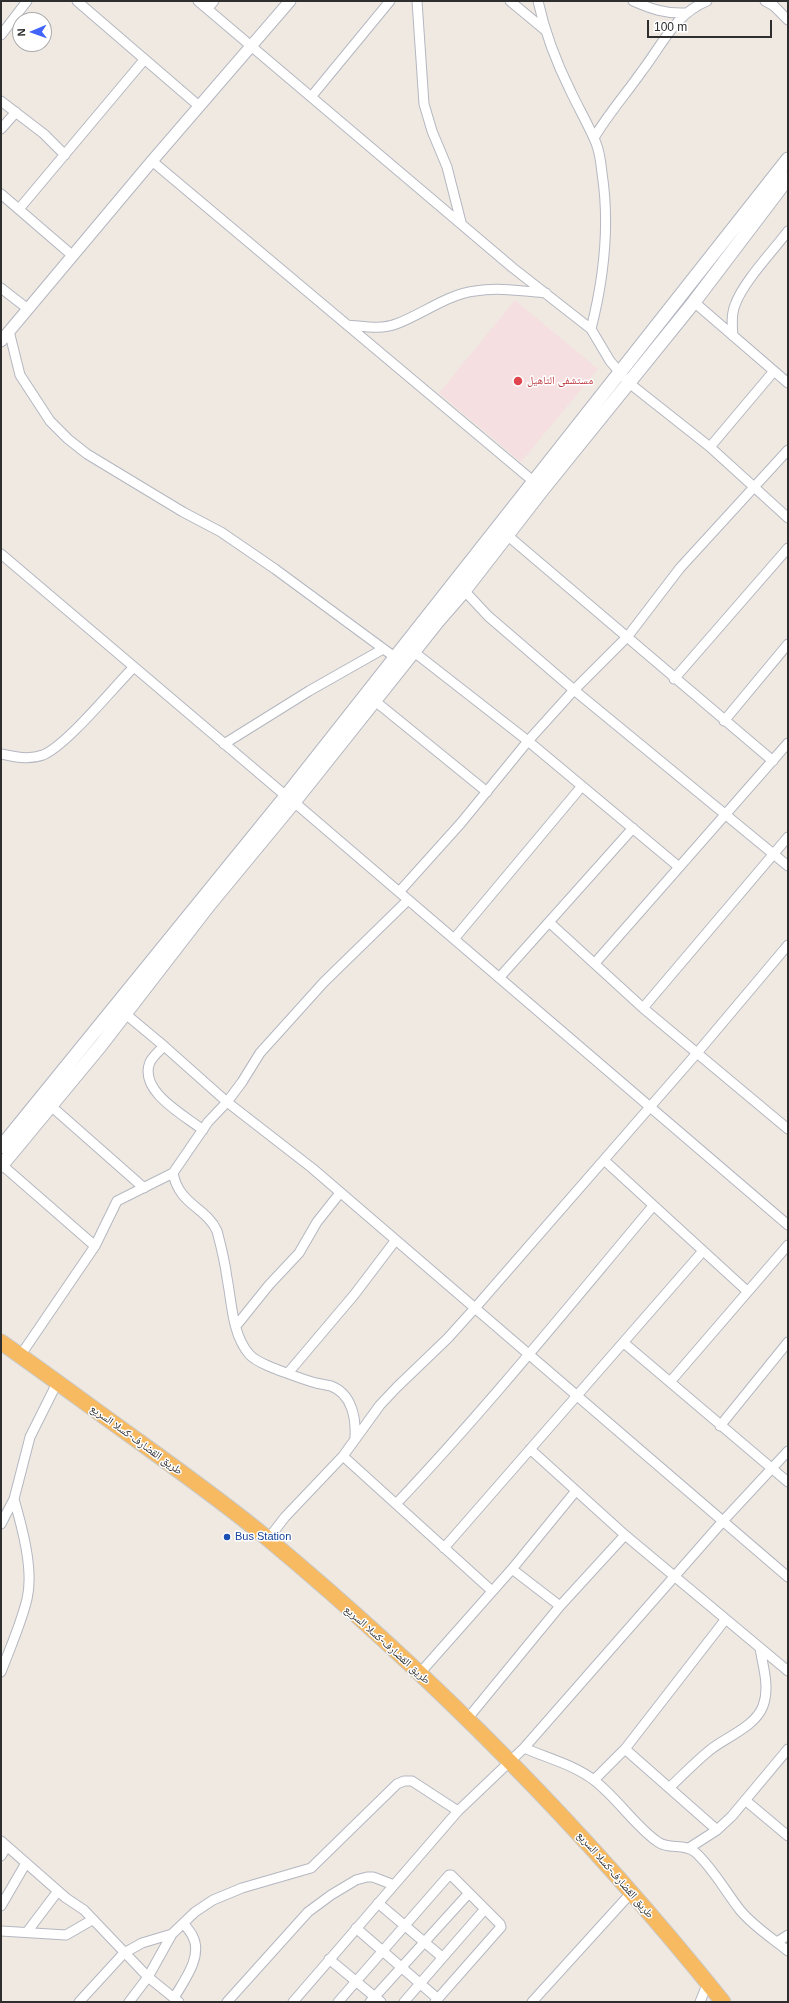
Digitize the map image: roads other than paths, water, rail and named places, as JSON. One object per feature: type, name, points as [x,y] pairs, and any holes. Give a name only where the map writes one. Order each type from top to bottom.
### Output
[{"type":"highway","name":"طريق القضارف-كسلا السريع","points":[[1,1342],[179,1471],[268,1539],[420,1673],[468,1718],[571,1824],[708,1982],[723,2002]]},
{"type":"main road","points":[[1,1147],[121,1010],[399,661],[460,586],[507,535],[788,159]]},
{"type":"main road","points":[[290,799],[375,701],[399,661],[414,652],[533,481],[624,378],[694,302],[788,178]]},
{"type":"main road","points":[[2,1165],[51,1106],[121,1010]]},
{"type":"street","points":[[1,35],[27,1]]},
{"type":"street","points":[[77,1],[199,106]]},
{"type":"street","points":[[198,1],[461,222],[513,268],[591,329],[598,344],[624,378],[710,447],[788,518]]},
{"type":"street","points":[[208,8],[214,1]]},
{"type":"street","points":[[1,341],[152,161],[290,1]]},
{"type":"street","points":[[311,97],[390,1]]},
{"type":"street","points":[[417,1],[424,104],[432,131],[447,167],[461,222]]},
{"type":"street","points":[[510,1],[545,30]]},
{"type":"street","points":[[538,1],[545,30],[570,90],[594,138],[599,153],[604,188],[606,224],[599,292],[591,329]]},
{"type":"street","points":[[633,1],[656,11],[670,14],[686,13]]},
{"type":"street","points":[[594,138],[609,113],[644,69],[674,26],[686,13],[708,1]]},
{"type":"street","points":[[765,1],[774,6],[788,20]]},
{"type":"street","points":[[19,209],[144,60]]},
{"type":"street","points":[[1,101],[65,154]]},
{"type":"street","points":[[1,129],[16,112]]},
{"type":"street","points":[[152,161],[533,481]]},
{"type":"street","points":[[1,194],[73,256]]},
{"type":"street","points":[[733,336],[732,321],[735,305],[746,286],[788,231]]},
{"type":"street","points":[[1,288],[28,309]]},
{"type":"street","points":[[347,325],[376,328],[395,324],[425,309],[474,291],[508,289],[546,294]]},
{"type":"street","points":[[694,302],[774,371],[787,380]]},
{"type":"street","points":[[9,331],[20,375],[50,421],[68,439],[88,454],[183,512],[221,532],[399,661]]},
{"type":"street","points":[[710,447],[774,371]]},
{"type":"street","points":[[399,892],[487,792],[528,741],[574,690],[628,636],[680,568],[788,450]]},
{"type":"street","points":[[507,535],[628,636],[674,679],[773,761]]},
{"type":"street","points":[[674,679],[788,548]]},
{"type":"street","points":[[1,554],[788,1225]]},
{"type":"street","points":[[460,586],[488,616],[574,690],[788,866]]},
{"type":"street","points":[[724,721],[788,644]]},
{"type":"street","points":[[224,744],[309,691],[383,649]]},
{"type":"street","points":[[414,652],[528,741],[679,867]]},
{"type":"street","points":[[1,754],[19,758],[34,758],[44,754],[60,744],[133,668]]},
{"type":"street","points":[[375,701],[487,792]]},
{"type":"street","points":[[595,963],[788,743]]},
{"type":"street","points":[[454,939],[582,786]]},
{"type":"street","points":[[500,978],[633,828]]},
{"type":"street","points":[[643,1008],[788,837]]},
{"type":"street","points":[[20,1356],[95,1246],[117,1201],[173,1173],[203,1130],[227,1102],[260,1053],[324,982],[408,900]]},
{"type":"street","points":[[550,923],[643,1008],[788,1129]]},
{"type":"street","points":[[268,1539],[290,1512],[343,1456],[365,1424],[397,1387],[448,1338],[475,1308],[788,946]]},
{"type":"street","points":[[121,1010],[227,1102],[312,1168],[395,1241],[788,1577]]},
{"type":"street","points":[[164,1046],[150,1062],[148,1076],[152,1088],[161,1098],[203,1130]]},
{"type":"street","points":[[51,1106],[144,1188]]},
{"type":"street","points":[[604,1160],[747,1291]]},
{"type":"street","points":[[2,1165],[95,1246]]},
{"type":"street","points":[[173,1173],[180,1193],[211,1222],[217,1231],[236,1326],[242,1344],[250,1355],[259,1362],[288,1373],[331,1386],[341,1392],[349,1400],[353,1412],[355,1439]]},
{"type":"street","points":[[236,1326],[269,1285],[299,1253],[317,1222],[340,1193]]},
{"type":"street","points":[[396,1504],[442,1455],[653,1206]]},
{"type":"street","points":[[288,1373],[395,1241]]},
{"type":"street","points":[[670,1382],[788,1245]]},
{"type":"street","points":[[444,1548],[703,1251]]},
{"type":"street","points":[[720,1426],[788,1342]]},
{"type":"street","points":[[624,1343],[720,1426],[788,1482]]},
{"type":"street","points":[[1,1524],[14,1499],[30,1436],[57,1383]]},
{"type":"street","points":[[530,1449],[575,1492],[674,1577],[788,1670]]},
{"type":"street","points":[[292,2002],[458,1811],[524,1748],[723,1521],[788,1451]]},
{"type":"street","points":[[343,1456],[492,1590]]},
{"type":"street","points":[[420,1673],[492,1590],[512,1570],[575,1492]]},
{"type":"street","points":[[1,1672],[27,1598],[28,1566],[23,1535],[14,1499]]},
{"type":"street","points":[[468,1718],[560,1606],[625,1535]]},
{"type":"street","points":[[512,1570],[560,1606]]},
{"type":"street","points":[[594,1780],[625,1749],[725,1620]]},
{"type":"street","points":[[669,1788],[700,1758],[748,1725],[761,1711],[766,1695],[766,1682],[760,1648]]},
{"type":"street","points":[[524,1748],[582,1772],[594,1780],[617,1800],[647,1833],[660,1844],[689,1848],[703,1860],[741,1911],[788,1951]]},
{"type":"street","points":[[625,1749],[717,1830]]},
{"type":"street","points":[[689,1848],[717,1830],[745,1800],[788,1749]]},
{"type":"street","points":[[129,2002],[148,1978],[172,1934],[195,1912],[213,1900],[228,1893],[311,1868],[397,1784],[404,1781],[412,1781],[458,1811]]},
{"type":"street","points":[[745,1800],[788,1836]]},
{"type":"street","points":[[1,1856],[4,1844],[58,1891],[84,1910],[148,1978],[177,2000],[194,1960],[195,1944],[193,1937],[184,1924]]},
{"type":"street","points":[[1,1906],[26,1863]]},
{"type":"street","points":[[338,2002],[356,1980],[382,1951],[447,1876],[451,1875],[500,1924],[500,1930],[437,2000],[419,1982],[382,1951],[356,1928]]},
{"type":"street","points":[[227,2002],[308,1912],[331,1895],[356,1880],[367,1877],[373,1877],[394,1885]]},
{"type":"street","points":[[27,1932],[58,1891]]},
{"type":"street","points":[[532,2002],[631,1893]]},
{"type":"street","points":[[330,1960],[356,1980],[375,2000],[424,1942],[469,1894]]},
{"type":"street","points":[[378,1903],[442,1957]]},
{"type":"street","points":[[404,2002],[419,1982],[485,1910]]},
{"type":"street","points":[[1,1931],[66,1935],[92,1920]]},
{"type":"street","points":[[79,2002],[124,1953],[142,1943],[172,1934]]},
{"type":"street","points":[[777,1942],[788,1935]]},
{"type":"street","points":[[700,2002],[708,1982]]},
{"type":"place","name":"مستشفى التاهيل","points":[[518,381]]},
{"type":"place","name":"Bus Station","points":[[227,1537]]}]
